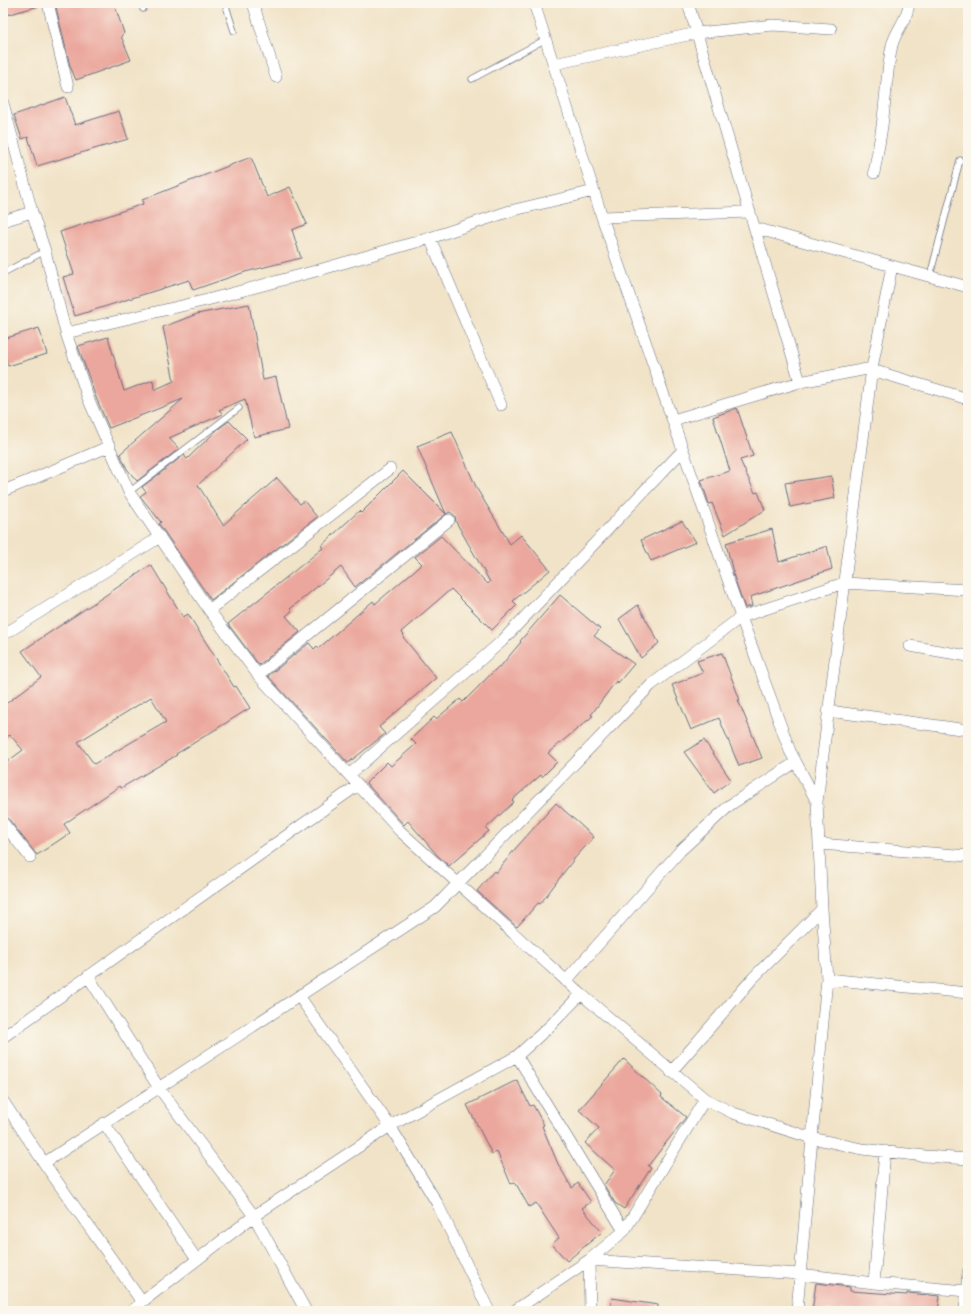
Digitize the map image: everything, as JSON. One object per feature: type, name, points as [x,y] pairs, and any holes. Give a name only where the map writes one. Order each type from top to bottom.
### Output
[{"type":"street","points":[[48,3],[68,87]]},
{"type":"street","points":[[253,3],[276,77]]},
{"type":"street","points":[[534,3],[602,217],[741,617],[790,751],[817,802]]},
{"type":"street","points":[[688,3],[800,382]]},
{"type":"street","points":[[874,173],[883,120],[890,57],[894,39],[904,23],[909,9],[909,3]]},
{"type":"street","points":[[554,64],[698,33],[773,25],[831,29]]},
{"type":"street","points":[[3,103],[8,142],[45,251],[66,333],[88,398],[129,492],[209,610],[258,675],[400,831],[566,981],[671,1072],[705,1099],[733,1113],[812,1138],[862,1149],[968,1159]]},
{"type":"street","points":[[66,333],[207,300],[430,238],[510,212],[594,191]]},
{"type":"street","points":[[3,221],[32,212]]},
{"type":"street","points":[[602,217],[750,212]]},
{"type":"street","points":[[755,228],[968,287]]},
{"type":"street","points":[[430,238],[501,405]]},
{"type":"street","points":[[796,1311],[827,979],[817,802],[872,369],[892,266]]},
{"type":"street","points":[[673,420],[800,382],[872,369],[968,399]]},
{"type":"street","points":[[3,491],[110,446]]},
{"type":"street","points":[[349,775],[502,641],[683,450]]},
{"type":"street","points":[[209,610],[390,469]]},
{"type":"street","points":[[258,675],[449,520]]},
{"type":"street","points":[[3,635],[160,537]]},
{"type":"street","points":[[44,1163],[435,907],[651,685],[741,617],[844,583],[968,590]]},
{"type":"street","points":[[910,646],[968,656]]},
{"type":"street","points":[[829,711],[968,730]]},
{"type":"street","points":[[566,981],[680,851],[730,805],[796,762]]},
{"type":"street","points":[[3,1036],[358,785]]},
{"type":"street","points":[[3,823],[30,857]]},
{"type":"street","points":[[820,844],[968,856]]},
{"type":"street","points":[[671,1072],[753,978],[822,909]]},
{"type":"street","points":[[88,976],[159,1088],[254,1216],[306,1311]]},
{"type":"street","points":[[827,979],[968,993]]},
{"type":"street","points":[[132,1311],[254,1216],[390,1126],[517,1056],[551,1025],[581,994]]},
{"type":"street","points":[[299,996],[390,1126],[437,1203],[489,1311]]},
{"type":"street","points":[[517,1056],[624,1232]]},
{"type":"street","points":[[514,1311],[589,1260],[624,1232],[705,1099]]},
{"type":"street","points":[[3,1101],[44,1163],[142,1302]]},
{"type":"street","points":[[104,1123],[196,1260]]},
{"type":"street","points":[[874,1284],[885,1151]]},
{"type":"street","points":[[589,1260],[800,1274],[874,1284],[967,1291]]},
{"type":"street","points":[[589,1260],[590,1311]]},
{"type":"street","points":[[965,1311],[968,1272]]},
{"type":"lane","points":[[225,3],[234,31]]},
{"type":"lane","points":[[472,79],[546,39]]},
{"type":"lane","points":[[930,276],[960,160]]},
{"type":"lane","points":[[3,273],[45,251]]},
{"type":"lane","points":[[129,492],[239,408]]},
{"type":"building","points":[[3,3],[38,3],[39,6],[3,16]]},
{"type":"building","points":[[55,3],[114,3],[124,33],[121,36],[131,60],[76,80],[70,66]]},
{"type":"building","points":[[65,97],[75,125],[119,111],[128,139],[37,166],[28,137],[22,139],[14,115]]},
{"type":"building","points":[[251,157],[267,197],[290,187],[307,224],[292,230],[301,258],[245,272],[193,290],[189,280],[75,316],[63,277],[74,274],[60,232],[143,204],[142,200]]},
{"type":"building","points":[[249,304],[263,380],[276,377],[288,429],[254,437],[245,399],[219,410],[223,414],[169,438],[179,449],[137,481],[127,469],[120,454],[183,399],[109,428],[95,395],[78,346],[108,337],[124,391],[153,380],[154,390],[174,381],[163,327],[197,314]]},
{"type":"building","points":[[39,328],[47,354],[8,366],[3,351],[3,339]]},
{"type":"building","points":[[737,408],[753,456],[740,460],[755,493],[758,492],[765,510],[725,535],[712,503],[709,504],[701,480],[730,471],[713,417]]},
{"type":"building","points":[[229,421],[247,439],[198,485],[223,525],[277,478],[300,504],[304,501],[317,517],[211,600],[159,524],[161,522],[140,496],[146,492],[142,487],[184,455],[187,459],[218,429]]},
{"type":"building","points":[[452,432],[477,489],[510,544],[521,535],[550,570],[513,601],[517,605],[492,630],[451,589],[401,632],[404,635],[403,637],[436,678],[379,727],[385,734],[348,763],[268,676],[309,643],[314,649],[317,646],[319,648],[373,601],[375,604],[422,564],[415,557],[441,536],[488,584],[490,582],[456,522],[455,516],[450,512],[446,514],[417,446]]},
{"type":"building","points":[[403,471],[446,514],[355,587],[341,567],[290,609],[292,611],[286,616],[300,632],[259,665],[228,624],[323,548],[321,546],[359,511],[361,513]]},
{"type":"building","points":[[831,476],[835,498],[790,507],[785,483]]},
{"type":"building","points":[[682,521],[696,542],[651,561],[641,540]]},
{"type":"building","points":[[772,529],[779,562],[827,546],[832,569],[750,597],[752,606],[745,608],[734,577],[726,543]]},
{"type":"building","points":[[151,565],[183,617],[188,614],[234,687],[236,686],[250,708],[176,754],[177,755],[121,788],[120,786],[64,824],[70,833],[37,855],[8,818],[3,815],[3,765],[23,750],[10,735],[3,739],[3,706],[41,677],[22,651]],"holes":[[[151,697],[166,722],[94,764],[78,742]]]},
{"type":"building","points":[[560,595],[600,629],[594,636],[634,664],[618,683],[616,681],[591,715],[593,716],[548,753],[557,762],[542,777],[541,775],[512,800],[514,802],[486,828],[489,831],[449,866],[437,855],[408,821],[404,825],[366,783],[387,762],[391,766],[416,744],[411,739],[434,717],[436,719],[460,699],[463,702],[499,666],[500,667],[521,642],[520,641]]},
{"type":"building","points":[[638,605],[659,643],[641,658],[619,619]]},
{"type":"building","points":[[722,653],[740,700],[738,700],[762,758],[739,766],[719,718],[691,730],[672,685],[703,673],[697,661]]},
{"type":"building","points":[[704,740],[731,780],[714,793],[684,752]]},
{"type":"building","points":[[556,803],[594,837],[574,859],[540,904],[538,903],[517,927],[477,891],[494,871],[496,873]]},
{"type":"building","points":[[624,1059],[662,1095],[661,1097],[686,1117],[648,1166],[651,1168],[624,1209],[615,1203],[604,1185],[615,1170],[585,1143],[599,1128],[579,1110]]},
{"type":"building","points":[[517,1080],[530,1106],[533,1105],[544,1125],[542,1126],[558,1164],[572,1188],[578,1183],[591,1202],[582,1208],[602,1232],[567,1261],[552,1244],[559,1238],[536,1203],[529,1207],[515,1182],[511,1184],[497,1152],[492,1154],[467,1105]]},
{"type":"building","points":[[816,1283],[850,1287],[850,1291],[940,1296],[938,1311],[812,1311]]},
{"type":"building","points":[[612,1298],[658,1305],[658,1311],[610,1311]]}]
